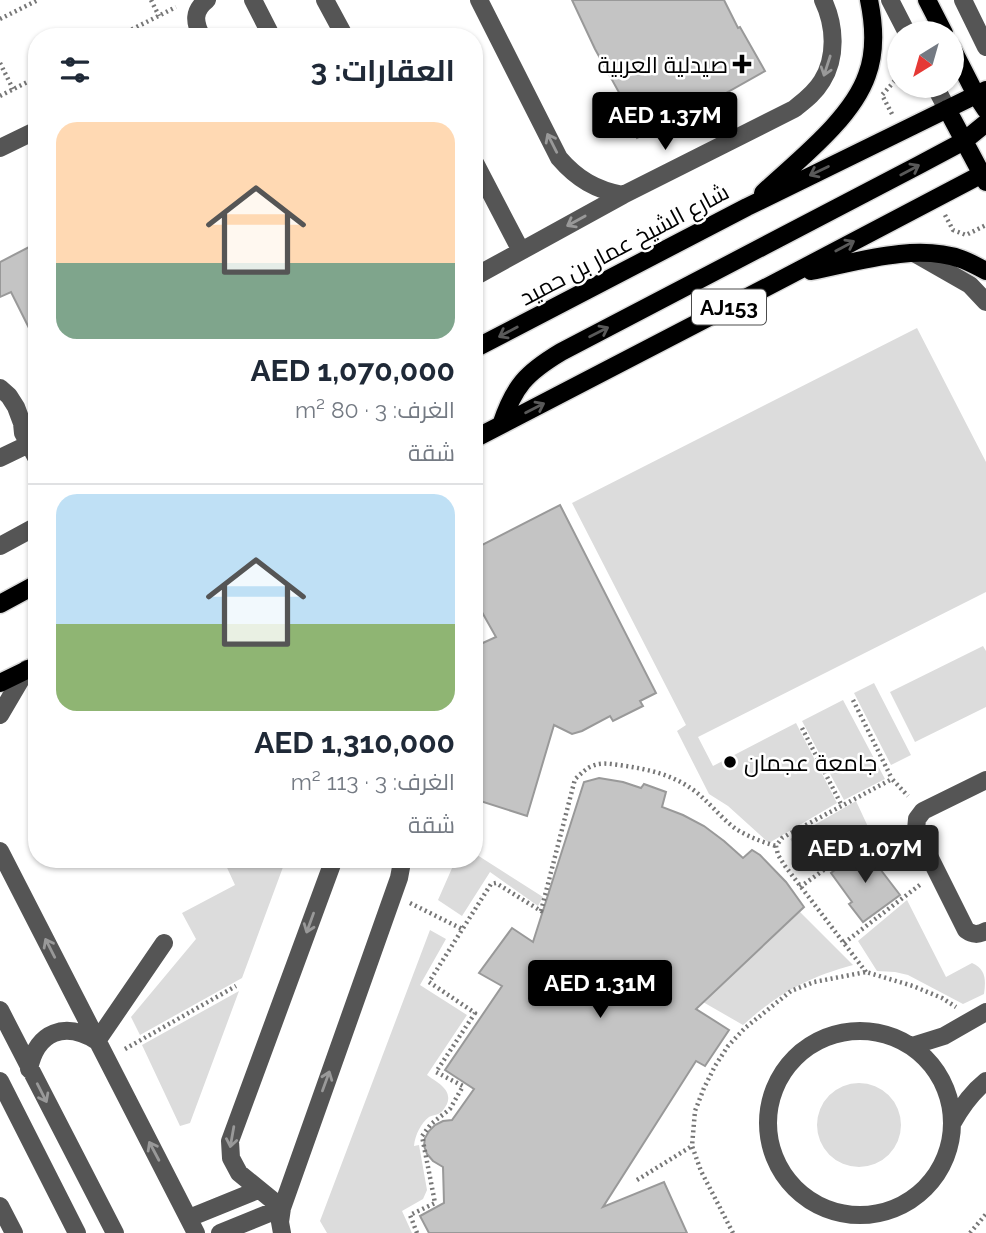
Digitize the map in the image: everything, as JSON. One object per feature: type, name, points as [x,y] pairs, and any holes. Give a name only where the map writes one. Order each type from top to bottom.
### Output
[{"type":"main road","points":[[747,207],[828,132],[855,100],[867,76],[873,48],[873,20],[869,0]]},
{"type":"main road","points":[[926,0],[937,21]]},
{"type":"main road","points":[[964,72],[984,113]]},
{"type":"main road","points":[[947,108],[966,117],[984,113]]},
{"type":"main road","points":[[947,108],[985,176]]},
{"type":"main road","name":"شارع الشيخ عمار بن حميد","points":[[483,344],[747,207],[947,108],[984,113]]},
{"type":"main road","points":[[501,425],[509,402],[524,379],[539,365],[964,141],[984,113]]},
{"type":"main road","points":[[985,176],[986,152]]},
{"type":"main road","name":"AJ153","points":[[483,434],[985,176]]},
{"type":"main road","points":[[790,275],[914,253],[961,258],[986,271]]},
{"type":"main road","points":[[0,604],[28,589]]},
{"type":"main road","points":[[0,683],[28,669]]},
{"type":"street","points":[[253,0],[267,28]]},
{"type":"street","points":[[325,0],[340,28]]},
{"type":"street","points":[[479,0],[559,158],[587,183],[623,195]]},
{"type":"street","points":[[483,272],[623,195],[794,109],[810,96],[822,80],[830,62],[832,24],[823,0]]},
{"type":"street","points":[[890,0],[901,21]]},
{"type":"street","points":[[963,0],[986,47]]},
{"type":"street","points":[[198,28],[195,21],[201,7]]},
{"type":"street","points":[[942,98],[947,108]]},
{"type":"street","points":[[0,148],[28,134]]},
{"type":"street","points":[[483,178],[521,251]]},
{"type":"street","points":[[914,253],[970,285],[986,302]]},
{"type":"street","points":[[0,389],[16,407],[28,440]]},
{"type":"street","points":[[0,458],[28,446]]},
{"type":"street","points":[[0,546],[28,531]]},
{"type":"street","points":[[0,715],[28,673]]},
{"type":"street","points":[[986,780],[920,815],[916,830],[966,930],[979,935],[986,932]]},
{"type":"street","points":[[0,851],[193,1226],[258,1190]]},
{"type":"street","points":[[282,1208],[239,1173],[231,1158],[230,1141],[331,868]]},
{"type":"street","points":[[282,1233],[282,1208],[401,868]]},
{"type":"street","points":[[97,1041],[164,943]]},
{"type":"street","points":[[0,1010],[115,1233]]},
{"type":"street","points":[[912,1046],[944,1036],[980,1016]]},
{"type":"street","points":[[29,1069],[33,1054],[41,1041],[54,1033],[69,1030],[84,1033],[97,1041]]},
{"type":"street","points":[[953,1122],[947,1093],[938,1075],[912,1046],[884,1034],[853,1031],[824,1038],[798,1054],[779,1078],[769,1107],[769,1137],[779,1166],[798,1191],[824,1207],[853,1214],[884,1212],[911,1200],[934,1179],[948,1152],[953,1122],[963,1103],[986,1081]]},
{"type":"street","points":[[0,1081],[77,1233]]},
{"type":"street","points":[[0,1206],[14,1233]]},
{"type":"street","points":[[220,1233],[282,1208]]},
{"type":"path","points":[[0,19],[38,0]]},
{"type":"path","points":[[151,0],[159,16]]},
{"type":"path","points":[[135,28],[188,1],[201,7]]},
{"type":"path","points":[[0,63],[13,89]]},
{"type":"path","points":[[0,96],[28,82]]},
{"type":"path","points":[[800,887],[874,834],[920,815],[892,779],[853,699]]},
{"type":"path","points":[[802,728],[842,806]]},
{"type":"path","points":[[417,1233],[410,1215],[435,1203],[422,1136],[431,1124],[450,1109],[463,1086],[436,1072],[475,1013],[429,982],[491,884],[496,883],[541,911],[575,779],[582,772],[600,764],[610,763],[665,774],[696,792],[734,827],[776,846]]},
{"type":"path","points":[[866,972],[800,887],[778,855],[776,846],[782,838],[892,779]]},
{"type":"path","points":[[844,943],[937,872]]},
{"type":"path","points":[[393,895],[462,929]]},
{"type":"path","points":[[733,1233],[701,1171],[692,1146],[695,1111],[704,1088],[728,1046],[745,1028],[790,991],[814,982],[866,972],[913,986],[980,1016]]},
{"type":"path","points":[[106,1060],[236,986]]},
{"type":"path","points":[[637,1180],[692,1146]]},
{"type":"path","points":[[970,1233],[986,1214]]},
{"type":"shaded area","points":[[917,328],[986,462],[986,592],[698,737],[713,766],[796,723],[837,803],[769,843],[728,806],[709,794],[677,731],[686,725],[572,503]]},
{"type":"shaded area","points":[[983,646],[986,651],[986,707],[915,742],[890,692]]},
{"type":"shaded area","points":[[874,683],[911,755],[891,765],[854,693]]},
{"type":"shaded area","points":[[843,700],[885,779],[844,800],[802,721]]},
{"type":"shaded area","points":[[856,801],[870,831],[813,870],[790,839]]},
{"type":"shaded area","points":[[483,859],[543,897],[538,906],[490,872],[462,916],[438,900],[452,868],[483,868]]},
{"type":"shaded area","points":[[227,868],[283,868],[242,978],[140,1035],[131,1017],[196,939],[182,913],[235,885]]},
{"type":"shaded area","points":[[907,900],[946,977],[972,963],[980,968],[984,975],[984,994],[963,1004],[908,975],[877,971],[858,941]]},
{"type":"shaded area","points":[[800,912],[853,965],[821,975],[794,988],[743,1025],[703,1002]]},
{"type":"shaded area","points":[[430,930],[446,939],[420,985],[467,1015],[427,1075],[443,1086],[448,1099],[441,1112],[423,1123],[414,1146],[419,1145],[427,1190],[423,1199],[402,1211],[412,1233],[327,1233],[320,1221]]},
{"type":"shaded area","points":[[239,991],[190,1123],[180,1126],[142,1045]]},
{"type":"shaded area","points":[[859,1083],[882,1090],[894,1102],[901,1125],[894,1148],[882,1160],[859,1167],[836,1160],[824,1148],[817,1125],[824,1102],[836,1090]]},
{"type":"building","points":[[572,0],[724,0],[765,71],[694,111],[637,138],[617,97],[621,96]]},
{"type":"building","points":[[28,248],[28,326],[11,292],[0,297],[0,262]]},
{"type":"building","points":[[560,505],[656,693],[640,701],[643,706],[613,721],[610,716],[582,731],[572,734],[554,725],[527,816],[483,802],[483,643],[496,637],[483,614],[483,544]]},
{"type":"building","points":[[599,778],[641,788],[644,784],[666,792],[662,807],[704,826],[743,858],[752,850],[760,855],[786,882],[804,907],[696,1009],[729,1030],[705,1066],[696,1061],[603,1207],[664,1182],[687,1233],[429,1233],[420,1216],[444,1203],[443,1167],[427,1154],[425,1138],[435,1125],[452,1120],[474,1089],[445,1070],[502,986],[479,973],[512,928],[533,942],[584,782]]},
{"type":"building","points":[[864,848],[900,895],[863,922],[831,873]]},
{"type":"place","name":"صيدلية العربية","points":[[742,64]]},
{"type":"place","name":"جامعة عجمان","points":[[730,762]]}]
